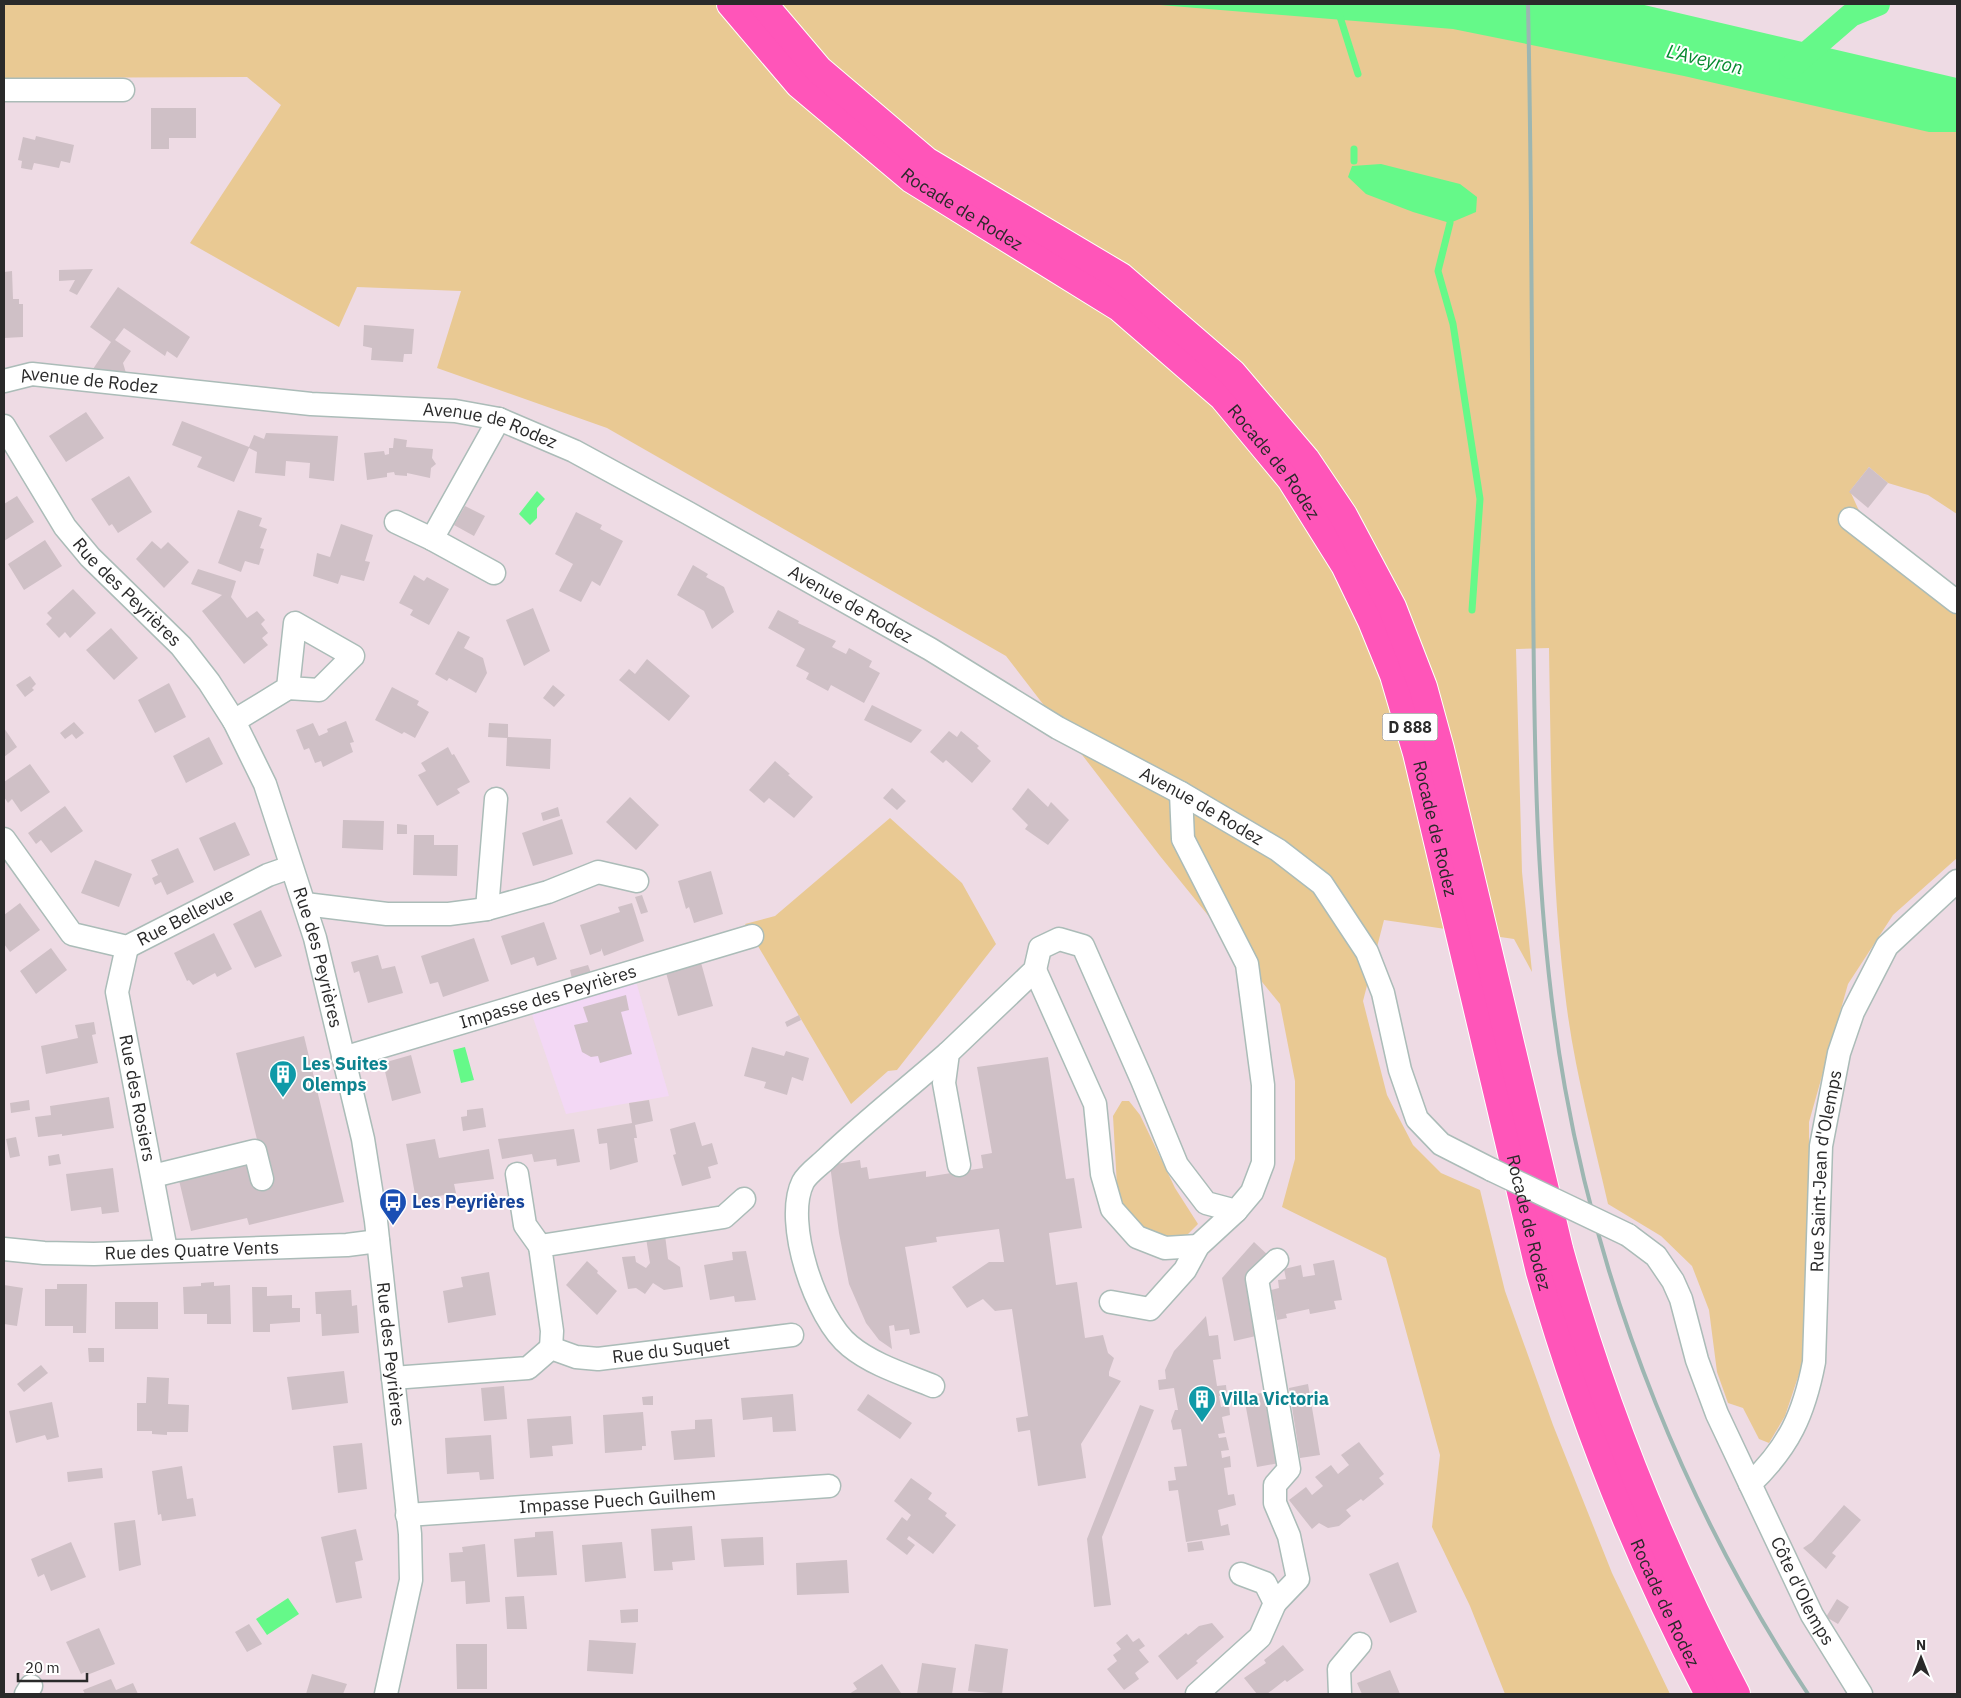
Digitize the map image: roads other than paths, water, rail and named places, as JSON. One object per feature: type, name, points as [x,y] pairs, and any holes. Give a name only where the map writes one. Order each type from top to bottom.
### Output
[{"type":"highway","name":"Rocade de Rodez","points":[[732,4],[799,84],[912,179],[1119,307],[1222,397],[1291,479],[1344,565],[1372,621],[1394,675],[1417,753],[1537,1262],[1564,1356],[1617,1499],[1650,1574],[1708,1694]]},
{"type":"highway","name":"Rocade de Rodez","points":[[764,4],[819,70],[926,161],[1121,277],[1232,373],[1306,460],[1343,515],[1392,606],[1423,687],[1440,749],[1559,1249],[1582,1330],[1608,1407],[1642,1494],[1680,1581],[1736,1694]]},
{"type":"street","points":[[4,90],[123,90]]},
{"type":"street","name":"Avenue de Rodez","points":[[4,382],[32,374],[311,404],[456,411],[499,419],[574,451],[930,649],[1058,728],[1181,793],[1278,850],[1322,884],[1368,952],[1383,993],[1400,1070],[1417,1119],[1441,1144],[1628,1235]]},
{"type":"street","points":[[432,539],[499,419]]},
{"type":"street","name":"Rue des Peyrières","points":[[4,426],[65,527],[90,557],[181,646],[209,682],[234,721],[265,784],[291,867],[305,904],[363,1139],[378,1241],[393,1378],[407,1515],[411,1580],[386,1694]]},
{"type":"street","points":[[1850,519],[1957,602]]},
{"type":"street","points":[[396,522],[432,539],[494,573]]},
{"type":"street","points":[[234,721],[288,688]]},
{"type":"street","points":[[1111,1302],[1150,1309],[1185,1270],[1198,1246],[1236,1211],[1252,1192],[1263,1164],[1263,1086],[1247,964],[1184,839],[1181,793]]},
{"type":"street","points":[[487,909],[496,799]]},
{"type":"street","name":"Rue Bellevue","points":[[4,839],[72,934],[127,947],[268,875],[291,867]]},
{"type":"street","points":[[305,904],[387,914],[449,914],[487,909],[548,892],[598,872],[637,881]]},
{"type":"street","name":"Rue Saint-Jean d'Olemps","points":[[1750,1484],[1765,1470],[1790,1438],[1803,1410],[1810,1386],[1814,1362],[1821,1146],[1839,1053],[1853,1012],[1888,946],[1957,881]]},
{"type":"street","name":"Impasse des Peyrières","points":[[343,1058],[752,936]]},
{"type":"street","points":[[933,1386],[888,1368],[850,1346],[825,1314],[811,1287],[798,1228],[797,1205],[804,1181],[849,1137],[948,1053],[1035,970],[1040,948],[1059,939],[1083,946],[1177,1165],[1206,1203],[1236,1211]]},
{"type":"street","name":"Rue des Rosiers","points":[[127,947],[117,992],[166,1250]]},
{"type":"street","points":[[1035,970],[1095,1104],[1102,1174],[1112,1210],[1137,1237],[1165,1248],[1198,1246]]},
{"type":"street","points":[[948,1053],[944,1083],[958,1165]]},
{"type":"street","points":[[153,1176],[254,1151],[262,1179]]},
{"type":"street","points":[[393,1378],[528,1368],[551,1348],[552,1331],[540,1246],[525,1225],[517,1174]]},
{"type":"street","points":[[540,1246],[724,1217],[744,1199]]},
{"type":"street","name":"Côte d'Olemps","points":[[1628,1235],[1656,1256],[1673,1281],[1681,1299],[1698,1360],[1717,1414],[1812,1615],[1861,1694]]},
{"type":"street","name":"Rue des Quatre Vents","points":[[4,1249],[54,1253],[346,1245],[378,1241]]},
{"type":"street","points":[[1197,1694],[1260,1638],[1276,1603],[1298,1579],[1289,1536],[1275,1503],[1275,1485],[1289,1468],[1257,1280],[1277,1260]]},
{"type":"street","name":"Rue du Suquet","points":[[551,1348],[576,1357],[598,1359],[792,1335]]},
{"type":"street","name":"Impasse Puech Guilhem","points":[[407,1515],[829,1486]]},
{"type":"street","points":[[1241,1574],[1265,1583],[1276,1603]]},
{"type":"street","points":[[1340,1694],[1339,1669],[1360,1644]]},
{"type":"water","name":"L'Aveyron","points":[[1148,4],[1640,4],[1957,78],[1957,132],[1929,132],[1684,76],[1453,29]]},
{"type":"water","points":[[1381,164],[1460,184],[1477,197],[1476,212],[1450,223],[1413,212],[1366,194],[1348,177],[1352,166]]},
{"type":"water","points":[[537,491],[545,499],[537,508],[537,518],[530,525],[519,514]]},
{"type":"water","points":[[465,1047],[474,1080],[461,1083],[453,1050]]},
{"type":"water","points":[[288,1598],[299,1614],[267,1635],[256,1619]]},
{"type":"waterway","points":[[1336,4],[1358,74]]},
{"type":"waterway","points":[[1791,67],[1851,15],[1878,4]]},
{"type":"waterway","points":[[1354,149],[1354,161]]},
{"type":"waterway","points":[[1450,223],[1438,271],[1453,324],[1480,499],[1472,610]]},
{"type":"railway","points":[[1528,4],[1535,762],[1547,958],[1565,1088],[1581,1168],[1602,1248],[1627,1326],[1656,1403],[1688,1479],[1725,1553],[1765,1625],[1808,1694]]},
{"type":"place","name":"Les Suites Olemps","points":[[283,1098]]},
{"type":"place","name":"Les Peyrières","points":[[393,1226]]},
{"type":"place","name":"Villa Victoria","points":[[1202,1423]]}]
